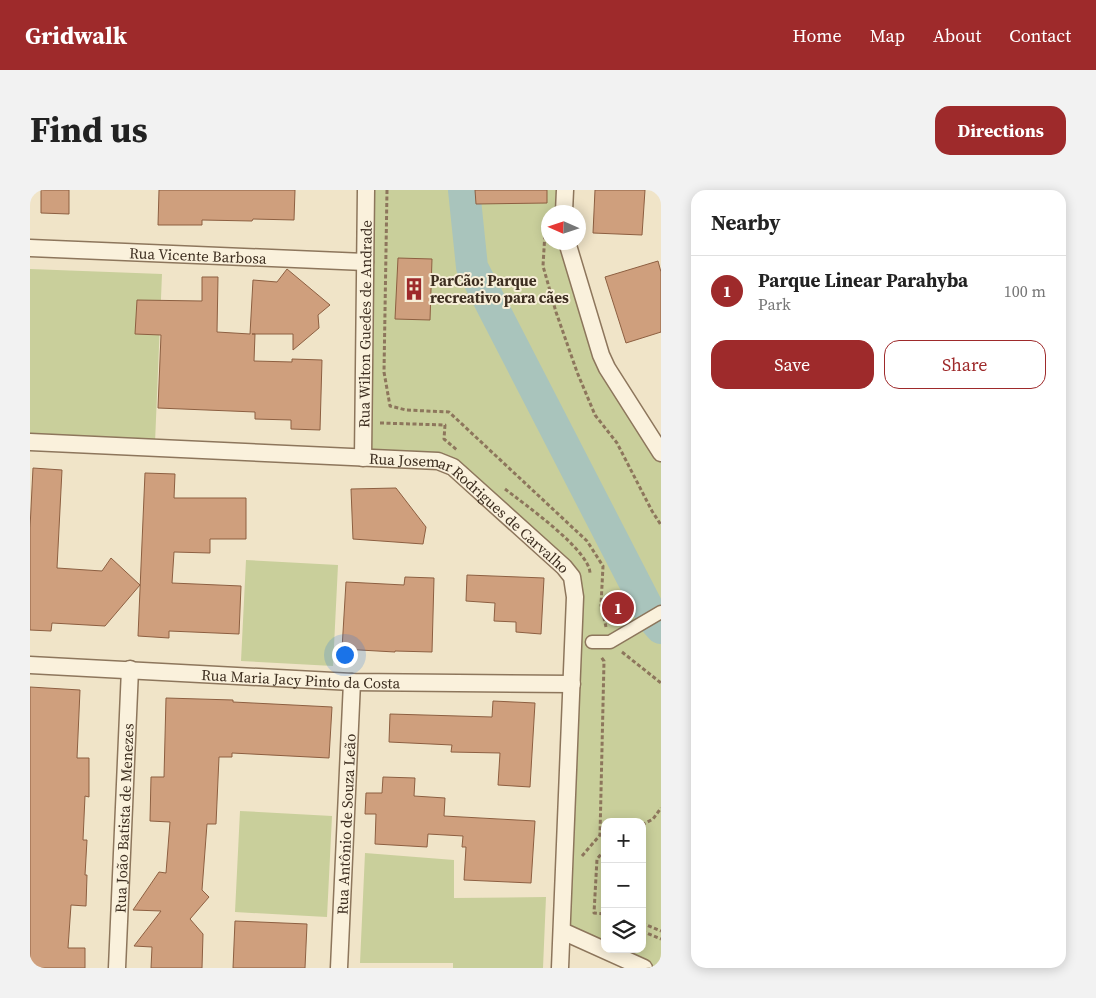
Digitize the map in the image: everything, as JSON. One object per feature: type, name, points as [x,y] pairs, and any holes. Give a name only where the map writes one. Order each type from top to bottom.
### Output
[{"type":"street","name":"Rua Wilton Guedes de Andrade","points":[[363,458],[366,190]]},
{"type":"street","points":[[564,205],[565,190]]},
{"type":"street","name":"Rua Vicente Barbosa","points":[[30,248],[365,262]]},
{"type":"street","points":[[569,250],[607,368],[661,453]]},
{"type":"street","name":"Rua Josemar Rodrigues de Carvalho","points":[[30,442],[438,461],[453,467],[567,570],[572,578],[575,597],[560,968]]},
{"type":"street","points":[[592,642],[610,642],[661,612]]},
{"type":"street","name":"Rua Maria Jacy Pinto da Costa","points":[[30,665],[352,682],[572,684]]},
{"type":"street","name":"Rua João Batista de Menezes","points":[[117,968],[130,670]]},
{"type":"street","name":"Rua Antônio de Souza Leão","points":[[339,968],[352,682]]},
{"type":"street","points":[[562,930],[644,968]]},
{"type":"path","points":[[387,190],[384,372],[390,406],[406,410],[449,412],[587,541],[603,566],[601,605],[610,642],[661,683]]},
{"type":"path","points":[[375,422],[445,425],[444,439],[459,451]]},
{"type":"path","points":[[498,482],[574,545],[590,569],[590,578]]},
{"type":"path","points":[[580,858],[600,835],[604,661],[592,642]]},
{"type":"path","points":[[646,823],[653,819],[661,808]]},
{"type":"path","points":[[601,854],[597,859],[594,913],[601,914]]},
{"type":"path","points":[[646,925],[661,931]]},
{"type":"path","points":[[646,933],[661,940]]},
{"type":"green space","points":[[358,190],[572,190],[571,205],[541,205],[541,250],[575,250],[608,362],[661,448],[661,968],[650,968],[618,953],[646,953],[646,818],[601,818],[601,945],[560,927],[575,569],[445,457],[356,452]]},
{"type":"green space","points":[[30,269],[162,274],[155,443],[30,437]]},
{"type":"green space","points":[[246,560],[338,565],[333,666],[241,661]]},
{"type":"green space","points":[[240,811],[332,816],[327,917],[235,912]]},
{"type":"green space","points":[[365,853],[454,860],[454,898],[546,897],[543,968],[453,968],[453,963],[360,963]]},
{"type":"building","points":[[41,190],[69,190],[69,214],[41,213]]},
{"type":"building","points":[[159,190],[295,190],[294,220],[202,220],[202,225],[158,225]]},
{"type":"building","points":[[475,190],[547,190],[547,203],[476,204]]},
{"type":"building","points":[[595,190],[645,190],[642,235],[593,233]]},
{"type":"building","name":"ParCão: Parque recreativo para cães","points":[[398,258],[432,259],[430,320],[395,319]]},
{"type":"building","points":[[658,261],[661,272],[661,332],[626,343],[605,277]]},
{"type":"building","points":[[287,269],[330,305],[318,315],[319,328],[293,350],[293,334],[255,334],[254,361],[292,362],[292,359],[322,360],[320,430],[291,429],[291,420],[255,419],[255,412],[158,408],[161,335],[135,334],[137,300],[202,301],[202,277],[218,277],[217,332],[250,334],[253,280],[277,282]]},
{"type":"building","points":[[33,468],[62,470],[57,568],[102,571],[111,558],[140,585],[105,626],[52,623],[51,631],[30,630],[30,528]]},
{"type":"building","points":[[145,473],[175,474],[174,498],[246,498],[246,539],[210,539],[210,553],[174,552],[172,583],[241,586],[239,634],[169,631],[169,638],[138,636]]},
{"type":"building","points":[[396,488],[426,527],[423,544],[353,539],[351,489]]},
{"type":"building","points":[[467,575],[544,578],[541,634],[516,632],[516,622],[494,621],[495,603],[466,601]]},
{"type":"building","points":[[405,577],[434,578],[432,652],[342,649],[346,582],[404,585]]},
{"type":"building","points":[[30,687],[80,690],[77,758],[89,758],[89,797],[85,796],[83,840],[87,840],[86,906],[71,905],[68,948],[85,948],[85,968],[30,968]]},
{"type":"building","points":[[166,698],[233,700],[233,702],[332,707],[329,758],[232,753],[232,757],[219,757],[216,824],[207,824],[202,890],[209,897],[190,919],[203,934],[202,968],[151,968],[152,947],[134,946],[161,911],[133,910],[159,872],[166,873],[170,822],[150,821],[151,777],[164,777]]},
{"type":"building","points":[[493,701],[535,703],[530,787],[498,785],[500,753],[451,752],[452,745],[389,742],[390,714],[492,717]]},
{"type":"building","points":[[383,777],[415,778],[414,796],[445,798],[444,816],[535,821],[531,883],[464,880],[466,847],[462,847],[463,836],[428,834],[427,847],[375,844],[376,814],[365,814],[366,793],[382,793]]},
{"type":"building","points":[[235,921],[307,924],[305,968],[233,968]]},
{"type":"waterway","points":[[464,190],[472,267],[654,620],[661,628]]},
{"type":"place","name":"ParCão: Parque recreativo para cães","points":[[414,289]]},
{"type":"place","name":"Parque Linear Parahyba","points":[[618,608]]}]
